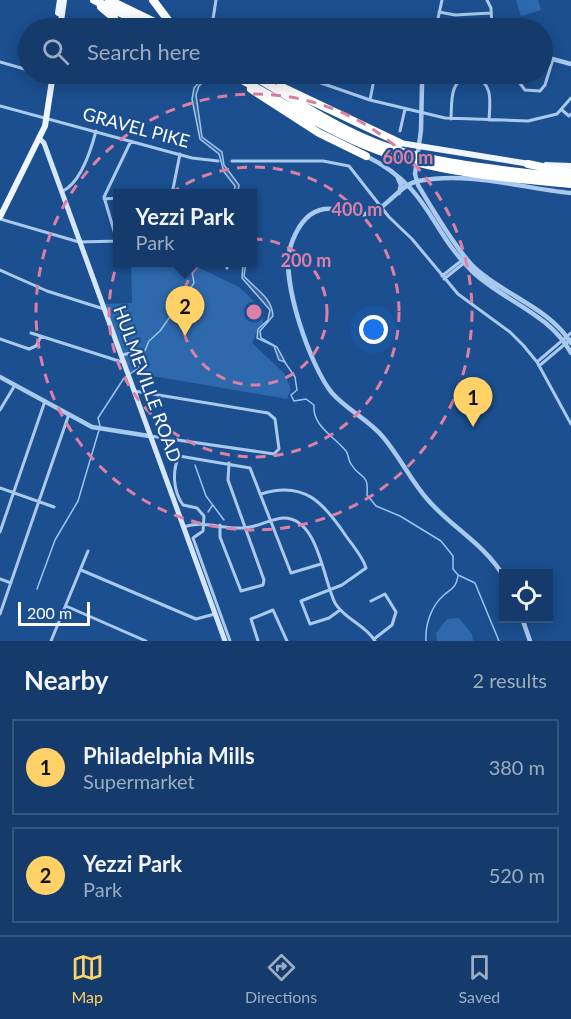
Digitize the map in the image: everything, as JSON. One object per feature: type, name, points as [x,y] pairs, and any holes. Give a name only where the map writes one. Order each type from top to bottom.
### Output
[{"type":"highway","points":[[93,0],[113,18]]},
{"type":"highway","points":[[93,0],[130,18]]},
{"type":"highway","points":[[110,0],[147,18]]},
{"type":"highway","points":[[153,0],[165,18]]},
{"type":"highway","points":[[241,84],[319,133],[366,156]]},
{"type":"highway","points":[[250,84],[384,152],[446,167],[518,179],[571,184]]},
{"type":"highway","points":[[267,84],[356,133],[396,150],[571,179]]},
{"type":"highway","points":[[277,84],[400,143]]},
{"type":"highway","points":[[269,94],[366,156]]},
{"type":"highway","points":[[314,111],[370,134],[400,143]]},
{"type":"highway","points":[[528,164],[571,173]]},
{"type":"highway","points":[[518,179],[571,192]]},
{"type":"main road","points":[[59,18],[62,0]]},
{"type":"main road","points":[[0,218],[40,139],[47,119],[52,84]]},
{"type":"main road","name":"HULMEVILLE ROAD","points":[[40,139],[225,641]]},
{"type":"main road","points":[[400,143],[419,150],[528,164],[571,166]]},
{"type":"street","points":[[213,18],[216,0]]},
{"type":"street","points":[[438,18],[442,0]]},
{"type":"street","points":[[487,0],[491,18]]},
{"type":"street","points":[[440,12],[455,15],[491,13]]},
{"type":"street","points":[[553,59],[571,64]]},
{"type":"street","points":[[0,63],[18,68]]},
{"type":"street","points":[[331,84],[370,100],[451,119],[536,121],[562,110],[571,98]]},
{"type":"street","points":[[370,100],[373,84]]},
{"type":"street","points":[[422,84],[416,182],[464,260]]},
{"type":"street","points":[[451,119],[453,88],[456,84]]},
{"type":"street","points":[[486,84],[490,91],[489,120]]},
{"type":"street","points":[[520,84],[525,90],[540,90],[545,84]]},
{"type":"street","points":[[567,104],[571,109]]},
{"type":"street","name":"GRAVEL PIKE","points":[[0,105],[206,161],[218,161]]},
{"type":"street","points":[[400,131],[405,109]]},
{"type":"street","points":[[562,110],[569,116],[571,114]]},
{"type":"street","points":[[61,192],[71,186],[76,178],[96,131]]},
{"type":"street","points":[[113,228],[104,199],[130,141]]},
{"type":"street","points":[[173,189],[180,154]]},
{"type":"street","points":[[366,156],[394,171],[410,185],[464,260],[545,316],[568,339],[571,353]]},
{"type":"street","points":[[232,161],[342,163],[355,172],[381,207],[412,238],[458,294],[510,332],[538,364],[571,424]]},
{"type":"street","points":[[394,171],[401,182],[397,195]]},
{"type":"street","points":[[499,571],[480,546],[428,500],[380,433],[331,390],[317,368],[302,326],[291,293],[287,263],[293,239],[302,223],[310,215],[327,209],[362,214],[381,207],[416,182],[467,177],[571,192]]},
{"type":"street","points":[[423,194],[424,185],[431,180]]},
{"type":"street","points":[[104,199],[113,198]]},
{"type":"street","points":[[0,218],[79,242],[113,241]]},
{"type":"street","points":[[443,277],[464,260]]},
{"type":"street","points":[[0,270],[47,291],[104,309]]},
{"type":"street","points":[[31,333],[122,362]]},
{"type":"street","points":[[0,339],[32,349],[39,343],[41,336]]},
{"type":"street","points":[[538,364],[568,339]]},
{"type":"street","points":[[120,355],[139,351]]},
{"type":"street","points":[[0,377],[100,429],[278,453],[277,430],[273,416],[133,391]]},
{"type":"street","points":[[0,410],[15,385]]},
{"type":"street","points":[[0,532],[45,401]]},
{"type":"street","points":[[0,614],[69,414]]},
{"type":"street","points":[[230,641],[193,538],[202,533],[204,523],[202,511],[184,506],[180,500],[174,481],[177,459],[182,456],[229,463],[251,469],[291,573],[321,564]]},
{"type":"street","points":[[220,525],[220,537],[242,592],[265,583],[228,480],[229,463]]},
{"type":"street","points":[[0,488],[54,507]]},
{"type":"street","points":[[261,494],[279,489],[303,493],[322,504],[334,519],[366,566],[347,582],[301,600],[309,623],[329,618],[340,610]]},
{"type":"street","points":[[183,527],[204,523],[245,528],[286,518],[302,524],[312,537],[330,589],[340,610],[375,640],[392,625],[396,612],[384,593],[371,601]]},
{"type":"street","points":[[51,641],[88,551]]},
{"type":"street","points":[[81,570],[196,619],[215,614]]},
{"type":"street","points":[[0,579],[11,583]]},
{"type":"street","points":[[66,606],[146,641]]},
{"type":"street","points":[[258,641],[251,619],[273,610],[287,641]]},
{"type":"street","points":[[524,623],[530,641]]},
{"type":"shaded area","points":[[516,0],[538,0],[541,10],[521,16]]},
{"type":"shaded area","points":[[197,84],[201,84],[196,95],[202,137],[222,152],[224,165],[239,185],[238,189],[235,189],[235,186],[224,172],[219,154],[200,139],[192,99],[194,88]]},
{"type":"shaded area","points":[[131,267],[197,267],[239,287],[254,301],[263,317],[263,325],[258,329],[252,343],[284,373],[291,389],[287,399],[129,372],[104,304],[132,303]]},
{"type":"shaded area","points":[[243,267],[245,267],[244,276],[270,304],[273,316],[260,331],[261,338],[277,347],[285,362],[279,360],[274,346],[257,338],[258,329],[268,320],[270,310],[242,278]]},
{"type":"shaded area","points":[[459,618],[472,634],[473,641],[437,641],[436,633],[447,619]]},
{"type":"waterway","points":[[100,426],[98,418],[124,378],[137,369],[149,341],[160,331],[194,283],[192,272],[196,267]]},
{"type":"waterway","points":[[284,361],[295,377],[297,390],[291,395],[294,401],[306,399],[314,405],[314,412],[320,425],[346,451],[354,469],[367,482],[367,495],[376,506],[400,516],[441,541],[453,556],[453,569],[458,575],[475,583],[499,641]]},
{"type":"waterway","points":[[37,589],[55,540],[78,501],[99,430]]},
{"type":"waterway","points":[[195,465],[206,496],[224,520]]},
{"type":"waterway","points":[[208,512],[212,506]]},
{"type":"waterway","points":[[426,641],[432,610],[439,599],[455,585],[458,576]]},
{"type":"place","name":"Yezzi Park","points":[[185,336]]},
{"type":"place","name":"Philadelphia Mills","points":[[473,427]]}]
